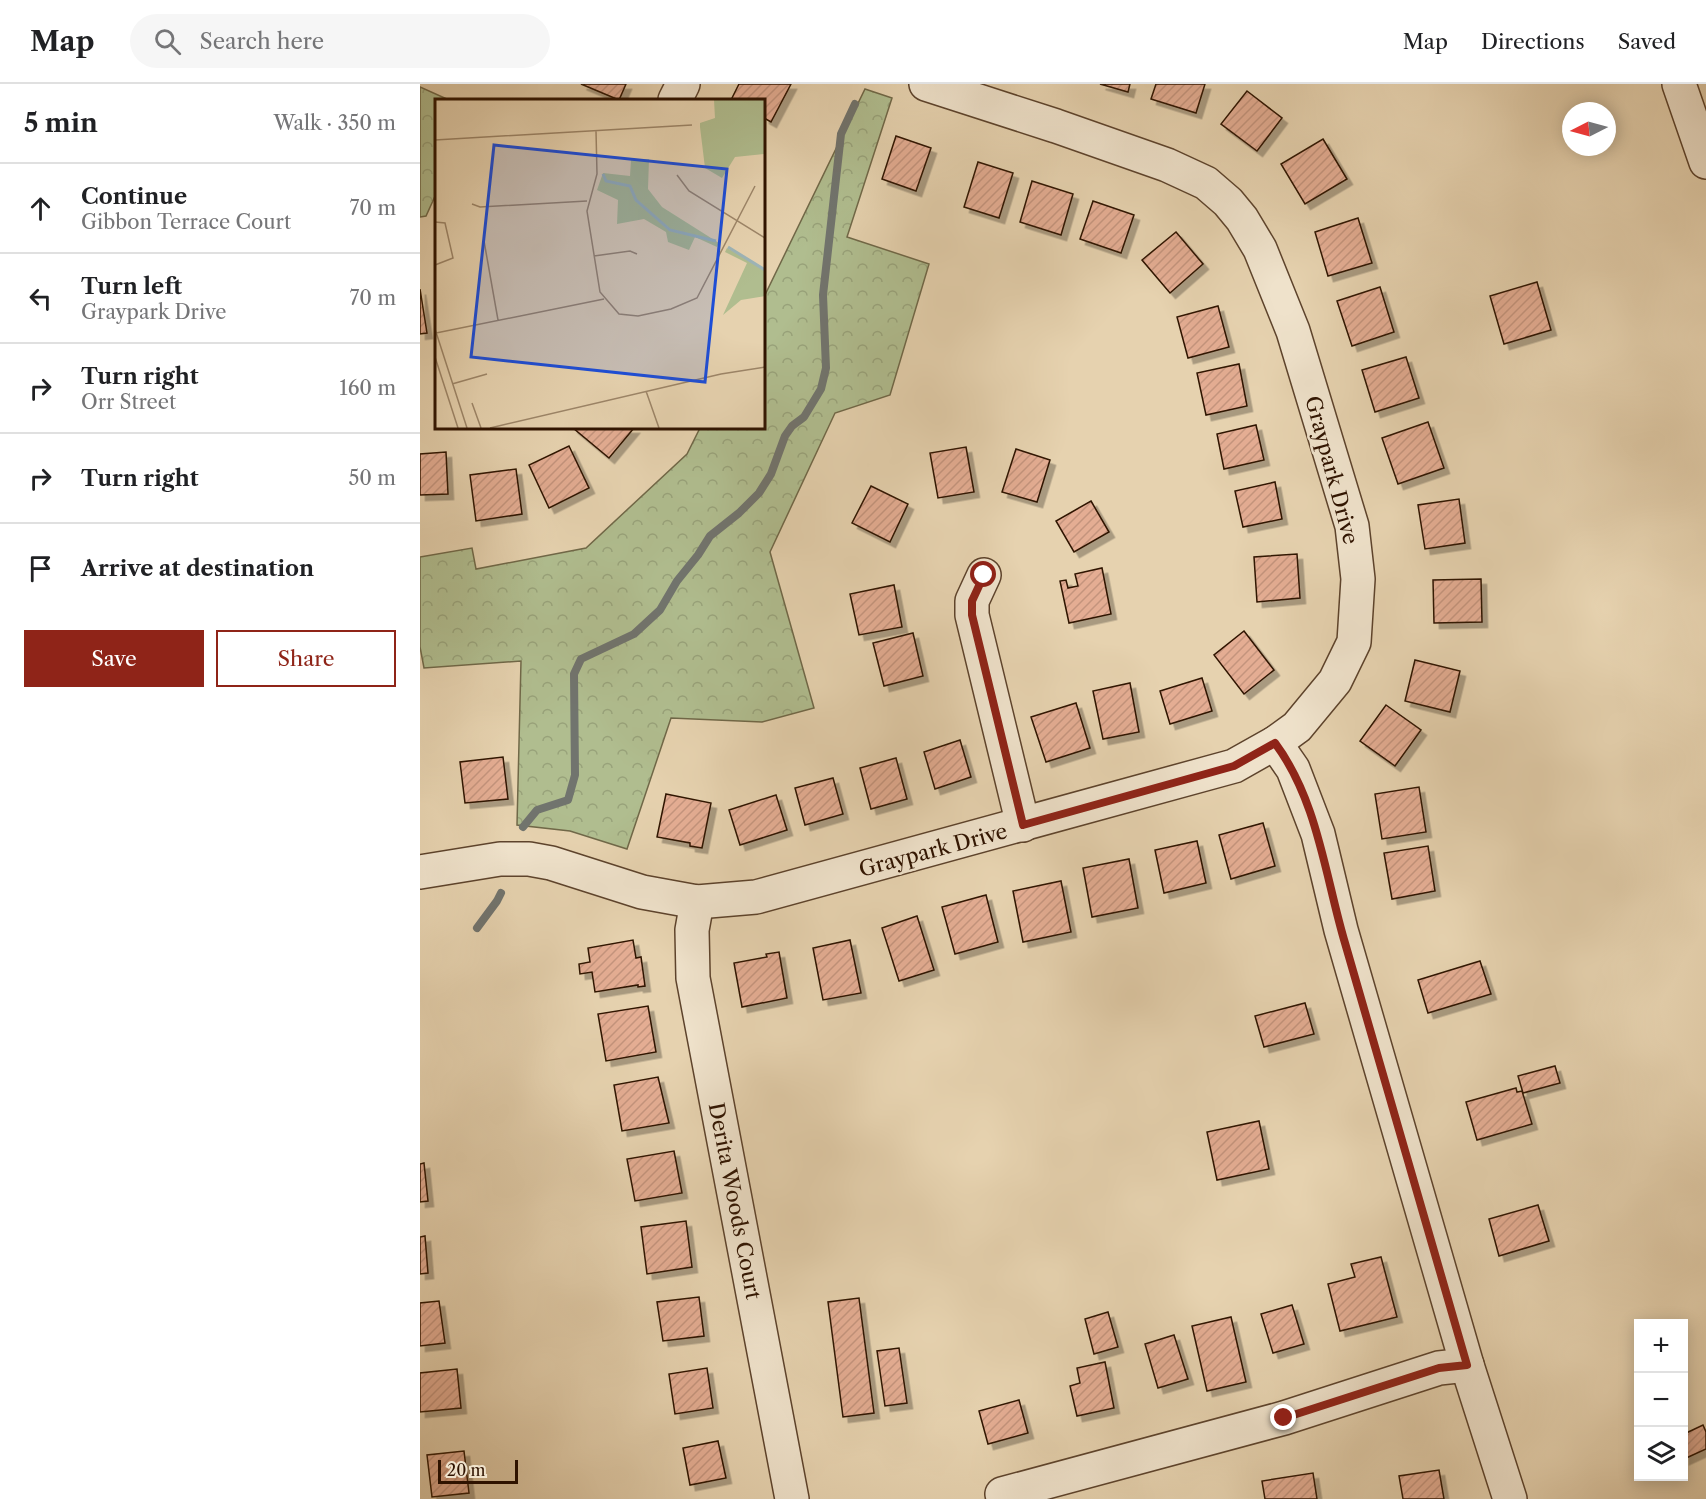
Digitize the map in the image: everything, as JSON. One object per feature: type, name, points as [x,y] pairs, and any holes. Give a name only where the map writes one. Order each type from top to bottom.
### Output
[{"type":"street","points":[[676,99],[683,84]]},
{"type":"street","name":"Graypark Drive","points":[[420,872],[500,859],[529,859],[551,863],[642,891],[697,902],[756,897],[1234,766],[1275,743],[1297,727],[1335,681],[1354,642],[1358,579],[1349,515],[1293,331],[1260,249],[1242,219],[1228,202],[1206,183],[1167,165],[926,84]]},
{"type":"street","points":[[1679,84],[1706,162]]},
{"type":"street","points":[[984,575],[972,601],[972,615],[1023,825]]},
{"type":"street","points":[[1275,743],[1293,769],[1318,834],[1341,930],[1467,1365],[1510,1499]]},
{"type":"street","name":"Derita Woods Court","points":[[697,902],[692,930],[693,978],[792,1499]]},
{"type":"street","points":[[1002,1494],[1284,1418],[1439,1368],[1467,1365]]},
{"type":"green space","points":[[420,87],[447,99],[435,99],[435,196],[426,216],[420,217]]},
{"type":"green space","points":[[865,89],[892,98],[847,237],[929,264],[890,395],[835,413],[770,552],[814,708],[762,722],[671,718],[627,849],[570,831],[517,825],[521,661],[424,668],[420,647],[420,557],[472,548],[476,569],[586,548],[687,454],[700,429],[765,429],[765,295]]},
{"type":"building","points":[[581,84],[626,84],[619,99]]},
{"type":"building","points":[[739,84],[791,84],[771,122],[765,119],[765,99],[732,99]]},
{"type":"building","points":[[1100,84],[1130,84],[1128,92]]},
{"type":"building","points":[[1156,84],[1205,84],[1196,113],[1151,99]]},
{"type":"building","points":[[1247,91],[1282,118],[1257,151],[1221,124]]},
{"type":"building","points":[[896,136],[931,148],[916,191],[882,179]]},
{"type":"building","points":[[1323,139],[1347,179],[1305,204],[1281,164]]},
{"type":"building","points":[[978,162],[1013,173],[999,218],[964,207]]},
{"type":"building","points":[[1032,181],[1073,194],[1061,235],[1020,222]]},
{"type":"building","points":[[1093,201],[1134,215],[1121,253],[1080,239]]},
{"type":"building","points":[[1358,218],[1372,263],[1328,276],[1315,232]]},
{"type":"building","points":[[1176,232],[1203,264],[1170,293],[1142,260]]},
{"type":"building","points":[[1537,282],[1551,330],[1504,344],[1490,296]]},
{"type":"building","points":[[1380,287],[1394,332],[1352,346],[1337,301]]},
{"type":"building","points":[[420,289],[427,333],[420,334]]},
{"type":"building","points":[[1218,306],[1229,347],[1188,358],[1177,317]]},
{"type":"building","points":[[1406,357],[1419,398],[1375,412],[1362,370]]},
{"type":"building","points":[[1239,364],[1247,406],[1206,415],[1197,373]]},
{"type":"building","points":[[1428,422],[1444,468],[1398,484],[1382,438]]},
{"type":"building","points":[[1256,425],[1264,460],[1224,469],[1217,434]]},
{"type":"building","points":[[574,429],[633,429],[609,458]]},
{"type":"building","points":[[569,446],[589,488],[549,508],[529,465]]},
{"type":"building","points":[[966,447],[974,492],[938,498],[930,453]]},
{"type":"building","points":[[1016,449],[1050,460],[1037,502],[1002,492]]},
{"type":"building","points":[[446,452],[448,494],[420,495],[420,454]]},
{"type":"building","points":[[516,469],[522,514],[476,521],[470,475]]},
{"type":"building","points":[[1275,482],[1282,519],[1243,527],[1235,491]]},
{"type":"building","points":[[871,486],[908,504],[890,542],[852,523]]},
{"type":"building","points":[[1459,499],[1465,543],[1425,549],[1418,505]]},
{"type":"building","points":[[1091,501],[1109,532],[1074,552],[1056,521]]},
{"type":"building","points":[[1297,554],[1300,598],[1257,602],[1254,557]]},
{"type":"building","points":[[1102,568],[1111,614],[1069,623],[1060,581],[1066,580],[1068,588],[1078,586],[1075,574]]},
{"type":"building","points":[[1481,579],[1482,622],[1434,623],[1433,580]]},
{"type":"building","points":[[894,585],[902,627],[859,635],[850,594]]},
{"type":"building","points":[[1244,631],[1274,670],[1244,694],[1214,655]]},
{"type":"building","points":[[913,633],[923,676],[884,686],[873,643]]},
{"type":"building","points":[[1415,660],[1460,671],[1450,712],[1405,701]]},
{"type":"building","points":[[1202,678],[1212,711],[1170,724],[1160,691]]},
{"type":"building","points":[[1130,683],[1139,732],[1103,739],[1093,691]]},
{"type":"building","points":[[1076,703],[1090,748],[1046,762],[1031,717]]},
{"type":"building","points":[[1386,705],[1421,730],[1395,766],[1360,741]]},
{"type":"building","points":[[960,740],[971,777],[935,789],[924,752]]},
{"type":"building","points":[[503,757],[508,799],[465,803],[460,762]]},
{"type":"building","points":[[896,758],[907,799],[871,809],[860,768]]},
{"type":"building","points":[[833,778],[843,814],[805,825],[795,788]]},
{"type":"building","points":[[1419,787],[1426,832],[1382,839],[1375,794]]},
{"type":"building","points":[[666,794],[711,803],[702,848],[690,846],[690,843],[657,837]]},
{"type":"building","points":[[776,795],[787,830],[740,845],[729,810]]},
{"type":"building","points":[[1263,823],[1275,866],[1231,879],[1219,835]]},
{"type":"building","points":[[1197,841],[1206,883],[1164,893],[1155,850]]},
{"type":"building","points":[[1428,846],[1435,891],[1392,899],[1384,853]]},
{"type":"building","points":[[1129,859],[1138,908],[1092,917],[1083,868]]},
{"type":"building","points":[[1061,881],[1071,932],[1023,942],[1013,891]]},
{"type":"building","points":[[986,895],[998,942],[955,954],[942,907]]},
{"type":"building","points":[[917,916],[934,970],[899,981],[882,928]]},
{"type":"building","points":[[633,940],[636,958],[641,957],[645,986],[638,987],[638,985],[595,992],[592,972],[580,974],[579,964],[590,962],[588,948]]},
{"type":"building","points":[[850,940],[861,993],[823,1000],[813,948]]},
{"type":"building","points":[[779,952],[787,998],[742,1007],[734,963],[767,957],[766,954]]},
{"type":"building","points":[[1480,961],[1491,994],[1428,1013],[1418,980]]},
{"type":"building","points":[[1305,1003],[1314,1034],[1264,1047],[1255,1016]]},
{"type":"building","points":[[648,1006],[656,1052],[606,1061],[598,1014]]},
{"type":"building","points":[[1555,1066],[1560,1083],[1523,1093],[1518,1076]]},
{"type":"building","points":[[658,1077],[669,1123],[622,1131],[614,1085]]},
{"type":"building","points":[[1516,1088],[1517,1092],[1522,1091],[1532,1124],[1477,1140],[1466,1102]]},
{"type":"building","points":[[1259,1121],[1269,1169],[1217,1180],[1207,1132]]},
{"type":"building","points":[[674,1151],[682,1193],[635,1201],[627,1159]]},
{"type":"building","points":[[424,1163],[428,1201],[420,1202],[420,1164]]},
{"type":"building","points":[[1538,1205],[1549,1241],[1499,1256],[1489,1219]]},
{"type":"building","points":[[686,1221],[692,1267],[647,1274],[641,1227]]},
{"type":"building","points":[[425,1236],[428,1273],[420,1274],[420,1237]]},
{"type":"building","points":[[1381,1257],[1397,1317],[1340,1331],[1328,1284],[1355,1277],[1351,1264]]},
{"type":"building","points":[[699,1297],[704,1336],[663,1341],[657,1302]]},
{"type":"building","points":[[859,1298],[874,1413],[843,1417],[828,1302]]},
{"type":"building","points":[[439,1301],[445,1343],[420,1346],[420,1303]]},
{"type":"building","points":[[1292,1305],[1304,1344],[1273,1353],[1261,1314]]},
{"type":"building","points":[[1108,1312],[1118,1347],[1094,1354],[1085,1319]]},
{"type":"building","points":[[1231,1317],[1246,1382],[1207,1391],[1192,1326]]},
{"type":"building","points":[[1174,1335],[1188,1379],[1158,1388],[1145,1344]]},
{"type":"building","points":[[899,1348],[907,1403],[885,1406],[877,1351]]},
{"type":"building","points":[[1105,1362],[1114,1408],[1077,1416],[1070,1386],[1080,1383],[1077,1368]]},
{"type":"building","points":[[707,1368],[713,1408],[675,1414],[669,1374]]},
{"type":"building","points":[[457,1369],[461,1408],[420,1412],[420,1373]]},
{"type":"building","points":[[1019,1400],[1028,1433],[988,1444],[979,1411]]},
{"type":"building","points":[[1703,1425],[1706,1432],[1706,1449],[1688,1457],[1688,1432]]},
{"type":"building","points":[[718,1441],[726,1478],[690,1485],[683,1448]]},
{"type":"building","points":[[464,1451],[469,1493],[432,1497],[427,1455]]},
{"type":"building","points":[[1439,1470],[1444,1499],[1403,1499],[1399,1476]]},
{"type":"building","points":[[1313,1473],[1317,1499],[1265,1499],[1262,1481]]},
{"type":"waterway","points":[[523,827],[537,810],[568,800],[575,775],[574,674],[581,659],[634,634],[660,610],[677,581],[710,536],[739,513],[759,493],[771,474],[785,436],[792,426],[804,417],[821,389],[826,368],[823,295],[841,134],[855,104]]},
{"type":"waterway","points":[[477,928],[501,893]]},
{"type":"route","points":[[984,575],[972,601],[972,615],[1023,825],[1234,766],[1275,743],[1293,769],[1318,834],[1341,930],[1467,1365],[1439,1368],[1284,1418]]}]
